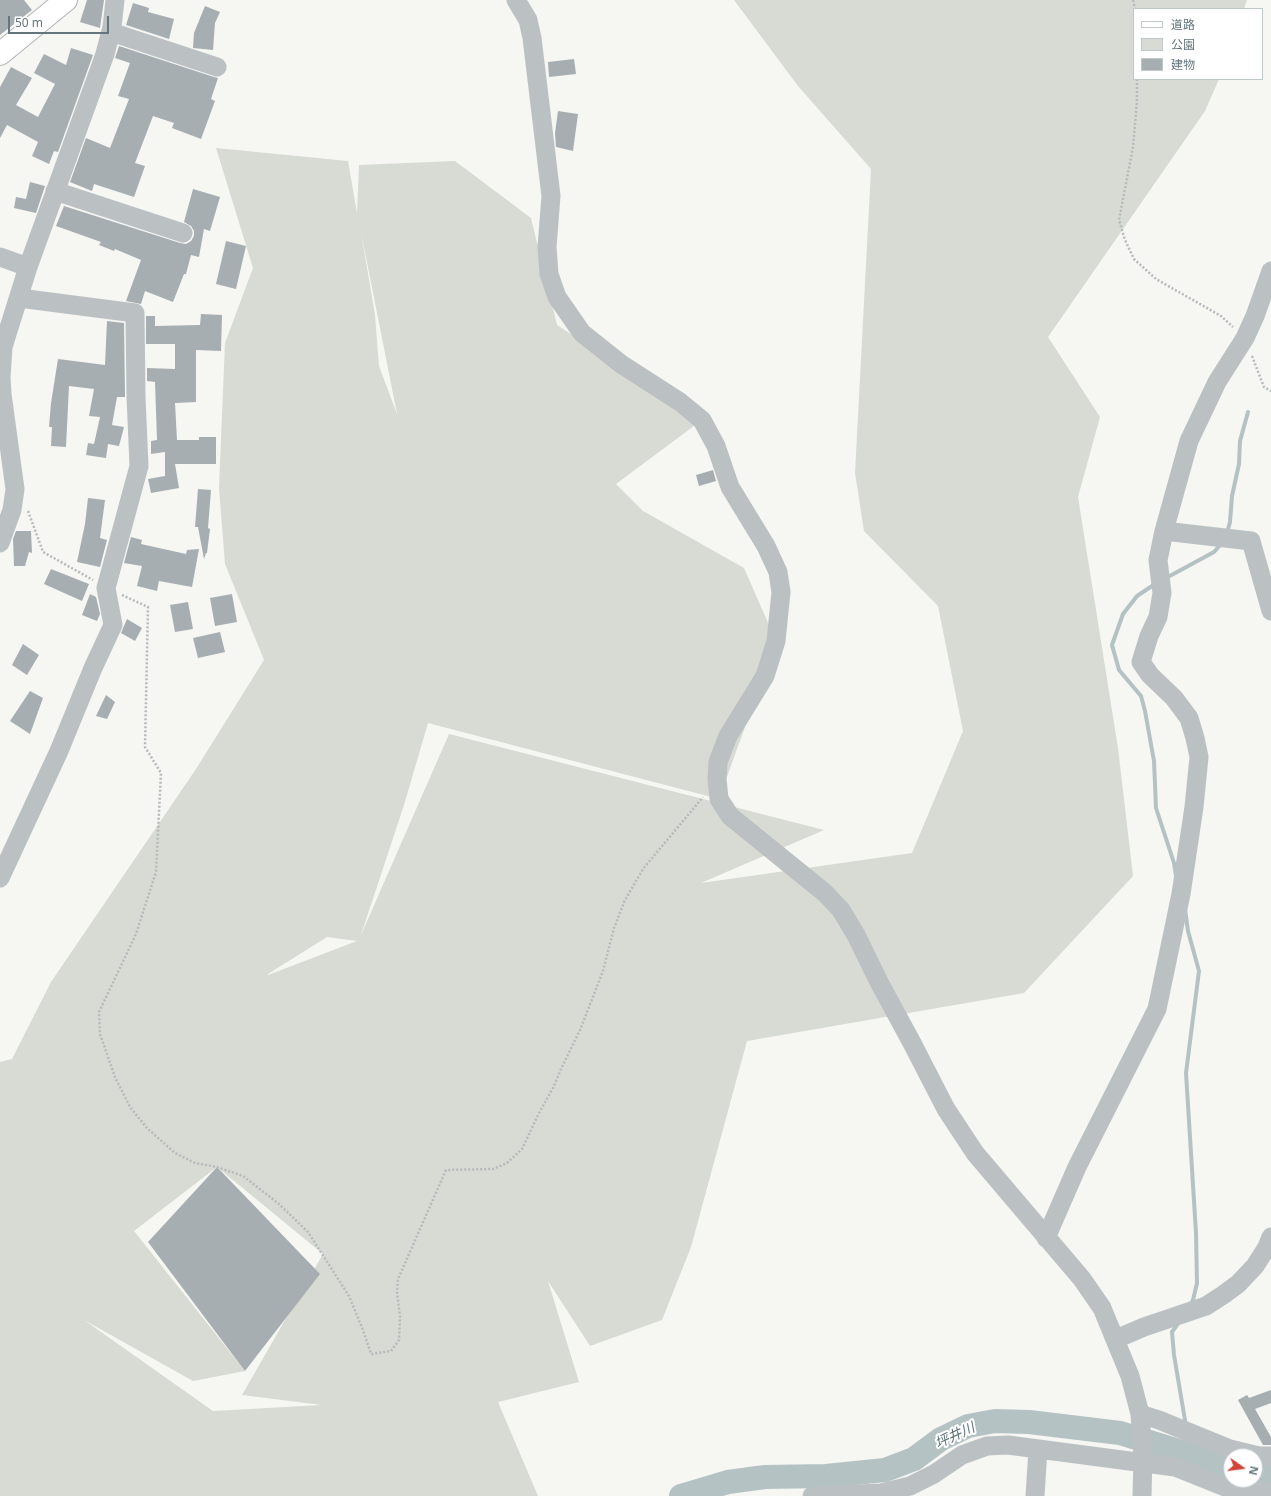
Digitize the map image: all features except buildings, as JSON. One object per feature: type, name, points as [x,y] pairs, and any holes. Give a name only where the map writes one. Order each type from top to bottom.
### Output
[{"type":"main road","points":[[0,54],[66,0]]},
{"type":"street","points":[[0,543],[12,510],[15,489],[1,377],[5,320],[19,298],[28,267],[55,191],[106,54],[111,32],[115,0]]},
{"type":"street","points":[[516,0],[528,20],[533,45],[551,196],[547,247],[549,274],[558,297],[582,333],[621,364],[680,402],[702,420],[716,446],[730,487],[766,546],[778,572],[781,592],[776,641],[765,676],[728,736],[718,762],[717,779],[719,799],[730,816],[825,893],[841,910],[856,935],[946,1109],[975,1153],[1086,1285],[1102,1308],[1130,1376],[1140,1418],[1143,1459],[1142,1496]]},
{"type":"street","points":[[111,32],[217,67]]},
{"type":"street","points":[[55,191],[183,233]]},
{"type":"street","points":[[0,257],[28,267]]},
{"type":"street","points":[[1046,1238],[1077,1167],[1157,1009],[1181,894],[1194,807],[1199,757],[1196,738],[1189,718],[1174,698],[1150,675],[1141,662],[1149,636],[1158,617],[1162,594],[1158,560],[1164,531],[1189,441],[1217,382],[1244,338],[1255,316],[1271,270]]},
{"type":"street","points":[[0,878],[59,751],[93,668],[113,625],[106,588],[139,466],[135,313],[19,298]]},
{"type":"street","points":[[1164,531],[1250,541],[1271,611]]},
{"type":"street","points":[[1116,1339],[1144,1327],[1206,1306],[1223,1295],[1238,1284],[1255,1266],[1267,1247],[1271,1237]]},
{"type":"street","points":[[1140,1418],[1159,1420],[1230,1449],[1259,1456],[1271,1456]]},
{"type":"street","points":[[812,1496],[881,1493],[910,1486],[934,1474],[962,1455],[987,1446],[1008,1445],[1143,1459],[1175,1467],[1225,1487],[1250,1491],[1271,1492]]},
{"type":"street","points":[[1035,1496],[1038,1449]]},
{"type":"path","points":[[1137,80],[1137,101],[1133,147],[1119,220],[1125,240],[1134,259],[1156,279],[1221,316],[1244,338],[1264,387],[1271,391]]},
{"type":"path","points":[[28,510],[43,552],[106,588],[148,607],[144,747],[161,773],[156,872],[136,934],[99,1012],[100,1034],[115,1077],[130,1107],[147,1128],[175,1153],[195,1163],[217,1167],[243,1176],[279,1204],[308,1232],[349,1296],[371,1354],[391,1351],[399,1340],[400,1316],[397,1293],[398,1279],[446,1170],[493,1169],[508,1163],[522,1149],[580,1030],[604,971],[614,928],[625,900],[643,869],[717,779]]},
{"type":"green space","points":[[734,0],[1247,0],[1244,8],[1133,8],[1133,80],[1219,80],[1205,111],[1048,337],[1100,417],[1078,497],[1118,748],[1133,876],[1024,993],[747,1041],[691,1247],[662,1320],[590,1346],[548,1281],[579,1382],[498,1402],[538,1496],[0,1496],[0,1062],[12,1059],[51,982],[196,769],[264,660],[225,564],[219,488],[225,343],[253,268],[216,148],[348,161],[357,213],[359,165],[455,161],[531,218],[557,325],[702,420],[616,484],[643,511],[744,568],[776,641],[719,799],[428,723],[404,805],[361,935],[449,734],[824,830],[701,883],[912,853],[963,731],[938,606],[864,531],[855,473],[871,169],[798,86]],"holes":[[[361,232],[397,414],[379,366],[375,315]],[[327,937],[357,941],[268,975],[268,974]],[[217,1167],[323,1254],[242,1395],[322,1405],[213,1411],[84,1320],[193,1381],[245,1371],[134,1231]]]},
{"type":"waterway","points":[[1227,533],[1230,522],[1232,496],[1239,464],[1240,441],[1248,412]]},
{"type":"waterway","points":[[1166,578],[1214,552],[1221,544]]},
{"type":"waterway","points":[[1155,584],[1137,596],[1123,614],[1112,645],[1119,670],[1141,696],[1154,761],[1156,808],[1174,863],[1176,876]]},
{"type":"waterway","points":[[1185,909],[1188,931],[1199,971],[1186,1073],[1196,1233],[1197,1283],[1193,1300],[1190,1305]]},
{"type":"waterway","points":[[1179,1322],[1172,1332],[1174,1355],[1186,1426]]},
{"type":"waterway","name":"坪井川","points":[[681,1496],[728,1482],[765,1477],[826,1476],[885,1470],[914,1459],[941,1439],[968,1426],[995,1421],[1029,1422],[1120,1433],[1223,1465]]},
{"type":"waterway","points":[[1187,1437],[1189,1453]]},
{"type":"waterway","name":"坪井川","points":[[1263,1473],[1271,1474]]}]
